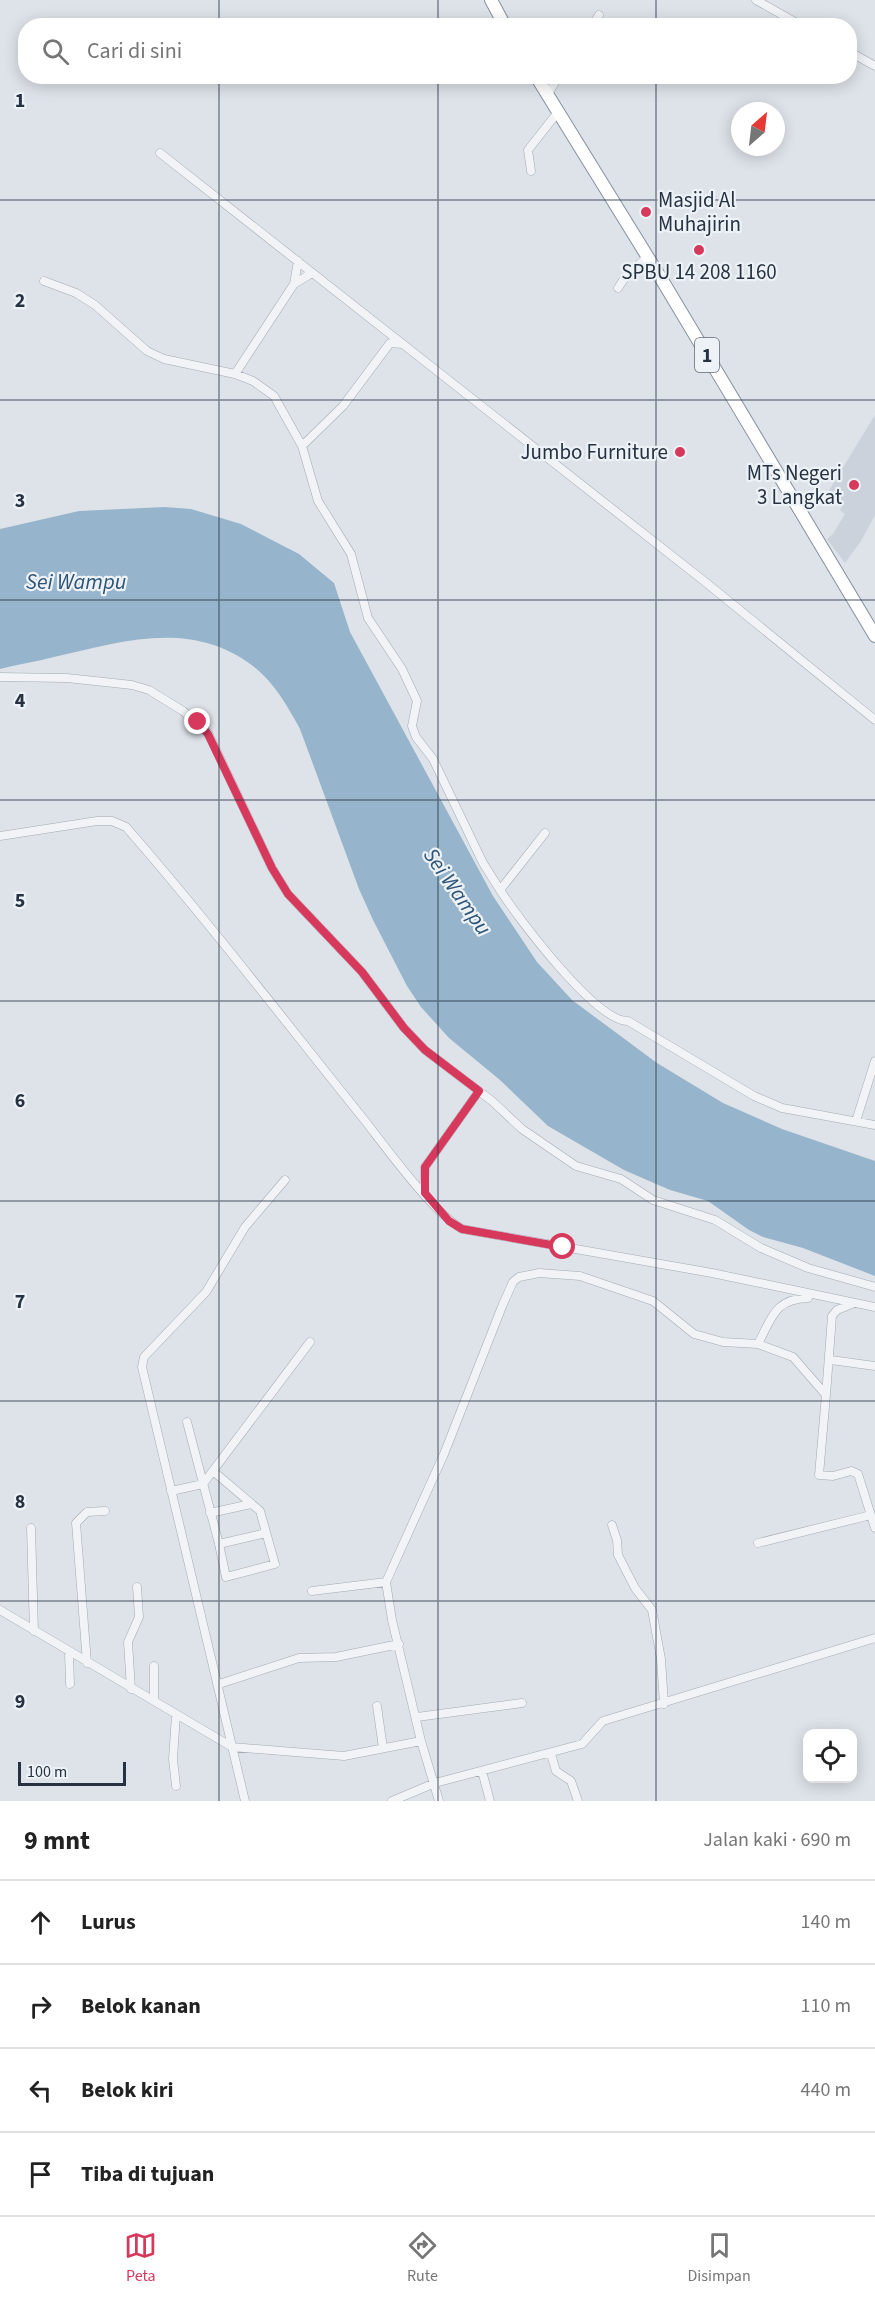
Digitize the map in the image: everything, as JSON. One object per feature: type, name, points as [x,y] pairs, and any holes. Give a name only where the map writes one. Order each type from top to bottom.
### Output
[{"type":"highway","points":[[493,4],[501,18]]},
{"type":"highway","name":"1","points":[[541,84],[875,636]]},
{"type":"street","points":[[756,0],[788,18]]},
{"type":"street","points":[[857,56],[875,66]]},
{"type":"street","points":[[547,95],[555,84]]},
{"type":"street","points":[[531,171],[528,150],[558,112]]},
{"type":"street","points":[[160,153],[404,344],[875,720]]},
{"type":"street","points":[[618,288],[626,276],[647,257]]},
{"type":"street","points":[[235,374],[294,284],[298,261]]},
{"type":"street","points":[[294,284],[312,273]]},
{"type":"street","points":[[44,281],[76,293],[95,305],[147,351],[173,361],[235,374],[253,381],[274,396],[303,446],[318,501],[351,554],[368,618],[402,669],[417,701],[412,726],[416,737],[433,759],[483,863],[500,890],[538,942],[582,993],[620,1021],[628,1021],[754,1096],[782,1108],[875,1125]]},
{"type":"street","points":[[303,446],[343,406],[390,344],[404,344]]},
{"type":"street","points":[[0,677],[87,679],[141,687],[160,695],[198,722],[208,734],[272,868],[288,894],[362,972],[404,1028],[425,1050],[479,1091],[522,1129],[576,1166],[621,1179],[653,1200],[715,1220],[761,1248],[808,1268],[875,1287]]},
{"type":"street","points":[[0,836],[98,822],[112,821],[126,827],[198,910],[449,1221],[468,1231],[661,1263],[875,1307]]},
{"type":"street","points":[[500,890],[544,833]]},
{"type":"street","points":[[856,1121],[875,1061]]},
{"type":"street","points":[[425,1193],[425,1167],[479,1091]]},
{"type":"street","points":[[245,1801],[219,1683],[194,1596],[143,1374],[144,1357],[206,1292],[245,1227],[285,1180]]},
{"type":"street","points":[[440,1801],[421,1741],[386,1582],[444,1454],[513,1282],[519,1277],[539,1273],[580,1276],[653,1301],[687,1329],[703,1337],[723,1342],[758,1344],[797,1360],[826,1395]]},
{"type":"street","points":[[758,1344],[782,1303],[791,1298],[822,1297]]},
{"type":"street","points":[[854,1303],[832,1316],[831,1360],[819,1475],[825,1477],[849,1471],[856,1473],[862,1479],[875,1528]]},
{"type":"street","points":[[171,1491],[203,1484],[310,1342]]},
{"type":"street","points":[[831,1360],[875,1366]]},
{"type":"street","points":[[187,1422],[226,1577],[275,1564],[260,1511],[213,1471]]},
{"type":"street","points":[[210,1513],[251,1503]]},
{"type":"street","points":[[87,1663],[76,1523],[87,1512],[105,1511]]},
{"type":"street","points":[[758,1543],[872,1515]]},
{"type":"street","points":[[612,1525],[617,1540],[618,1555],[635,1588],[652,1610],[661,1659],[664,1704]]},
{"type":"street","points":[[31,1528],[34,1631]]},
{"type":"street","points":[[219,1544],[266,1533]]},
{"type":"street","points":[[312,1591],[386,1582]]},
{"type":"street","points":[[131,1689],[128,1642],[139,1617],[136,1587]]},
{"type":"street","points":[[0,1610],[232,1747],[344,1756],[421,1741]]},
{"type":"street","points":[[392,1801],[435,1783],[551,1754],[585,1742],[603,1721],[875,1638]]},
{"type":"street","points":[[219,1683],[299,1658],[329,1658],[399,1644]]},
{"type":"street","points":[[69,1652],[70,1684]]},
{"type":"street","points":[[154,1666],[154,1701]]},
{"type":"street","points":[[417,1717],[522,1703]]},
{"type":"street","points":[[376,1706],[383,1748]]},
{"type":"street","points":[[176,1715],[173,1759],[176,1786]]},
{"type":"street","points":[[551,1754],[556,1771],[571,1781],[578,1801]]},
{"type":"street","points":[[482,1771],[489,1801]]},
{"type":"shaded area","name":"MTs Negeri 3 Langkat","points":[[875,415],[875,515],[861,541],[845,563],[827,539],[833,534],[845,514],[840,510],[844,502],[828,492]]},
{"type":"water","name":"Sei Wampu","points":[[165,507],[191,509],[241,524],[299,554],[334,583],[350,632],[493,896],[537,962],[572,1000],[657,1063],[723,1103],[782,1129],[875,1161],[875,1276],[803,1248],[763,1237],[749,1230],[708,1201],[670,1190],[624,1170],[548,1126],[500,1080],[449,1038],[421,1007],[407,986],[359,889],[300,729],[274,687],[253,666],[230,651],[206,643],[181,638],[156,638],[105,645],[0,669],[0,529],[79,511]]},
{"type":"place","name":"Masjid Al Muhajirin","points":[[646,212]]},
{"type":"place","name":"SPBU 14 208 1160","points":[[699,250]]},
{"type":"place","name":"Jumbo Furniture","points":[[680,452]]},
{"type":"place","name":"MTs Negeri 3 Langkat","points":[[854,485]]},
{"type":"route","points":[[198,722],[208,734],[272,868],[288,894],[362,972],[404,1028],[425,1050],[479,1091],[449,1130],[425,1167],[423,1177],[425,1193],[449,1221],[462,1229],[563,1247]]}]
